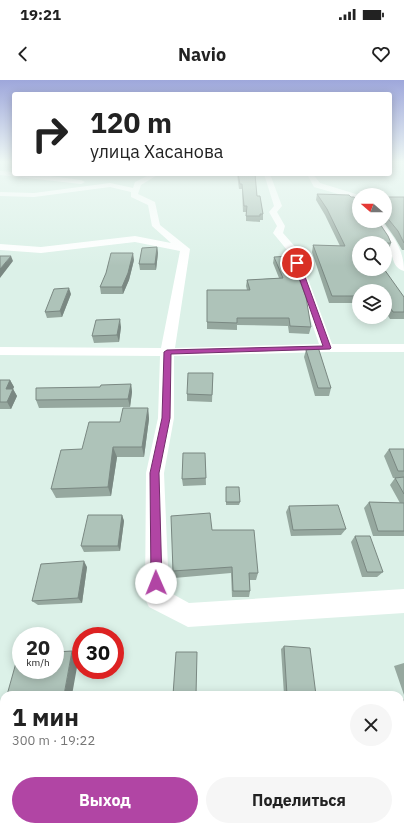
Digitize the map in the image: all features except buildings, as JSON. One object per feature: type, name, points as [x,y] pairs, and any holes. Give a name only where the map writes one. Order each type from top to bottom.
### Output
[{"type":"street","points":[[136,196],[152,204],[156,226],[185,250]]},
{"type":"street","points":[[275,196],[278,206],[273,212],[281,226],[278,233],[292,249],[327,348]]},
{"type":"street","points":[[382,228],[393,243],[397,259],[404,268]]},
{"type":"street","points":[[0,247],[41,250],[135,238],[185,250]]},
{"type":"street","points":[[185,250],[167,352],[166,418],[155,473],[157,599],[188,615],[404,601]]},
{"type":"street","points":[[0,351],[167,352],[327,348],[404,348]]},
{"type":"route","points":[[156,583],[155,473],[166,418],[167,352],[327,348],[297,263]]}]
